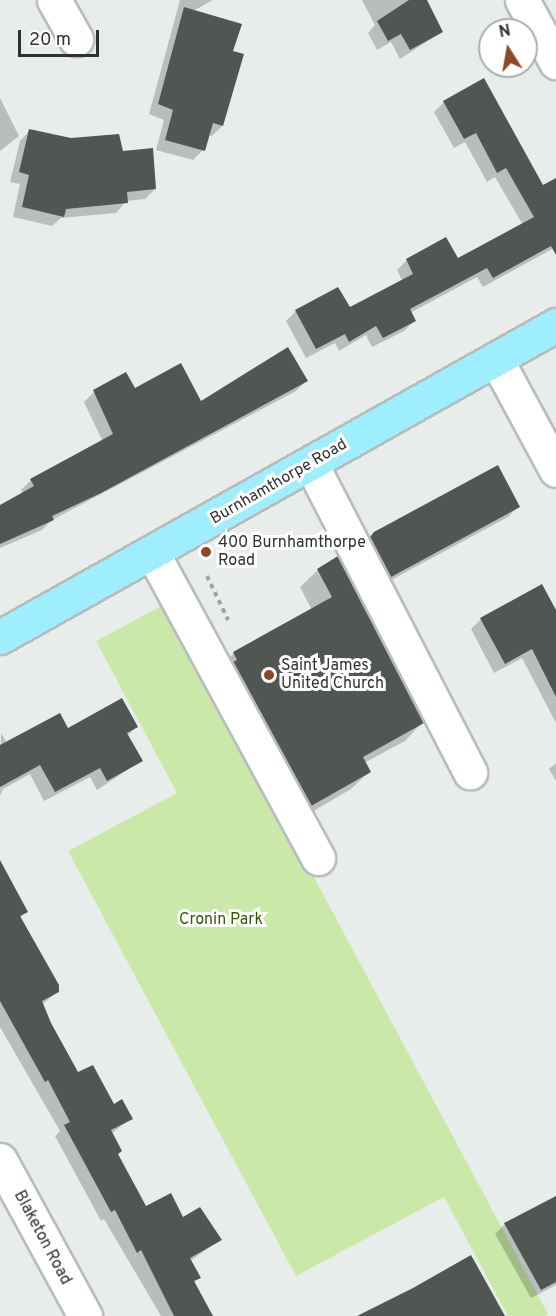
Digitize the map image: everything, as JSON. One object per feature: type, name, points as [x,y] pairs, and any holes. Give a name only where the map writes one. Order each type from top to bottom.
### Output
[{"type":"main road","name":"Burnhamthorpe Road","points":[[0,637],[153,554],[556,325]]},
{"type":"street","points":[[54,0],[76,39]]},
{"type":"street","points":[[522,0],[556,62]]},
{"type":"street","points":[[496,359],[556,470]]},
{"type":"street","points":[[311,464],[470,772]]},
{"type":"street","points":[[153,554],[318,858]]},
{"type":"street","name":"Blaketon Road","points":[[0,1160],[85,1316]]},
{"type":"path","points":[[207,576],[228,620]]},
{"type":"green space","name":"Cronin Park","points":[[167,603],[548,1314],[545,1316],[508,1316],[444,1197],[296,1276],[68,851],[177,793],[96,641]]},
{"type":"building","points":[[409,0],[427,0],[443,32],[410,50],[401,34],[388,41],[377,21]]},
{"type":"building","points":[[184,7],[242,24],[233,51],[244,54],[223,126],[213,123],[205,151],[165,140],[173,110],[158,104]]},
{"type":"building","points":[[484,78],[543,185],[556,178],[556,255],[551,246],[493,278],[487,268],[410,309],[416,321],[383,338],[376,326],[349,342],[345,334],[316,349],[295,310],[338,287],[350,307],[413,274],[406,259],[446,237],[458,258],[534,217],[506,168],[497,173],[476,133],[464,139],[443,101]]},
{"type":"building","points":[[29,129],[71,138],[119,134],[123,151],[153,148],[156,189],[127,192],[128,203],[66,209],[64,217],[22,207],[29,175],[19,172]]},
{"type":"building","points":[[288,347],[308,381],[101,493],[52,516],[54,520],[0,544],[0,505],[34,486],[30,479],[113,434],[93,390],[126,372],[135,388],[181,363],[201,401]]},
{"type":"building","points":[[498,465],[520,507],[391,577],[370,537],[374,532]]},
{"type":"building","name":"Saint James United Church","points":[[338,556],[424,723],[363,757],[371,772],[311,806],[233,662],[237,660],[233,652],[332,597],[317,569]]},
{"type":"building","points":[[542,584],[556,610],[556,697],[532,649],[505,664],[480,618]]},
{"type":"building","points":[[122,698],[138,727],[127,733],[143,761],[107,781],[100,768],[55,792],[40,765],[0,787],[0,745],[60,713],[68,728]]},
{"type":"building","points":[[0,860],[28,912],[20,916],[59,985],[59,992],[42,1001],[51,1023],[78,1072],[93,1065],[114,1104],[122,1099],[133,1119],[111,1130],[122,1151],[118,1154],[146,1206],[171,1193],[183,1217],[200,1207],[222,1240],[190,1258],[201,1278],[194,1281],[213,1316],[174,1316],[141,1250],[137,1253],[115,1210],[111,1212],[64,1125],[70,1122],[48,1080],[45,1082],[0,1001]]},
{"type":"building","points":[[556,1196],[556,1282],[541,1290],[504,1223]]},
{"type":"building","points":[[471,1255],[505,1316],[357,1316],[413,1288]]},
{"type":"place","name":"400 Burnhamthorpe Road","points":[[206,552]]},
{"type":"place","name":"Saint James United Church","points":[[269,675]]}]
